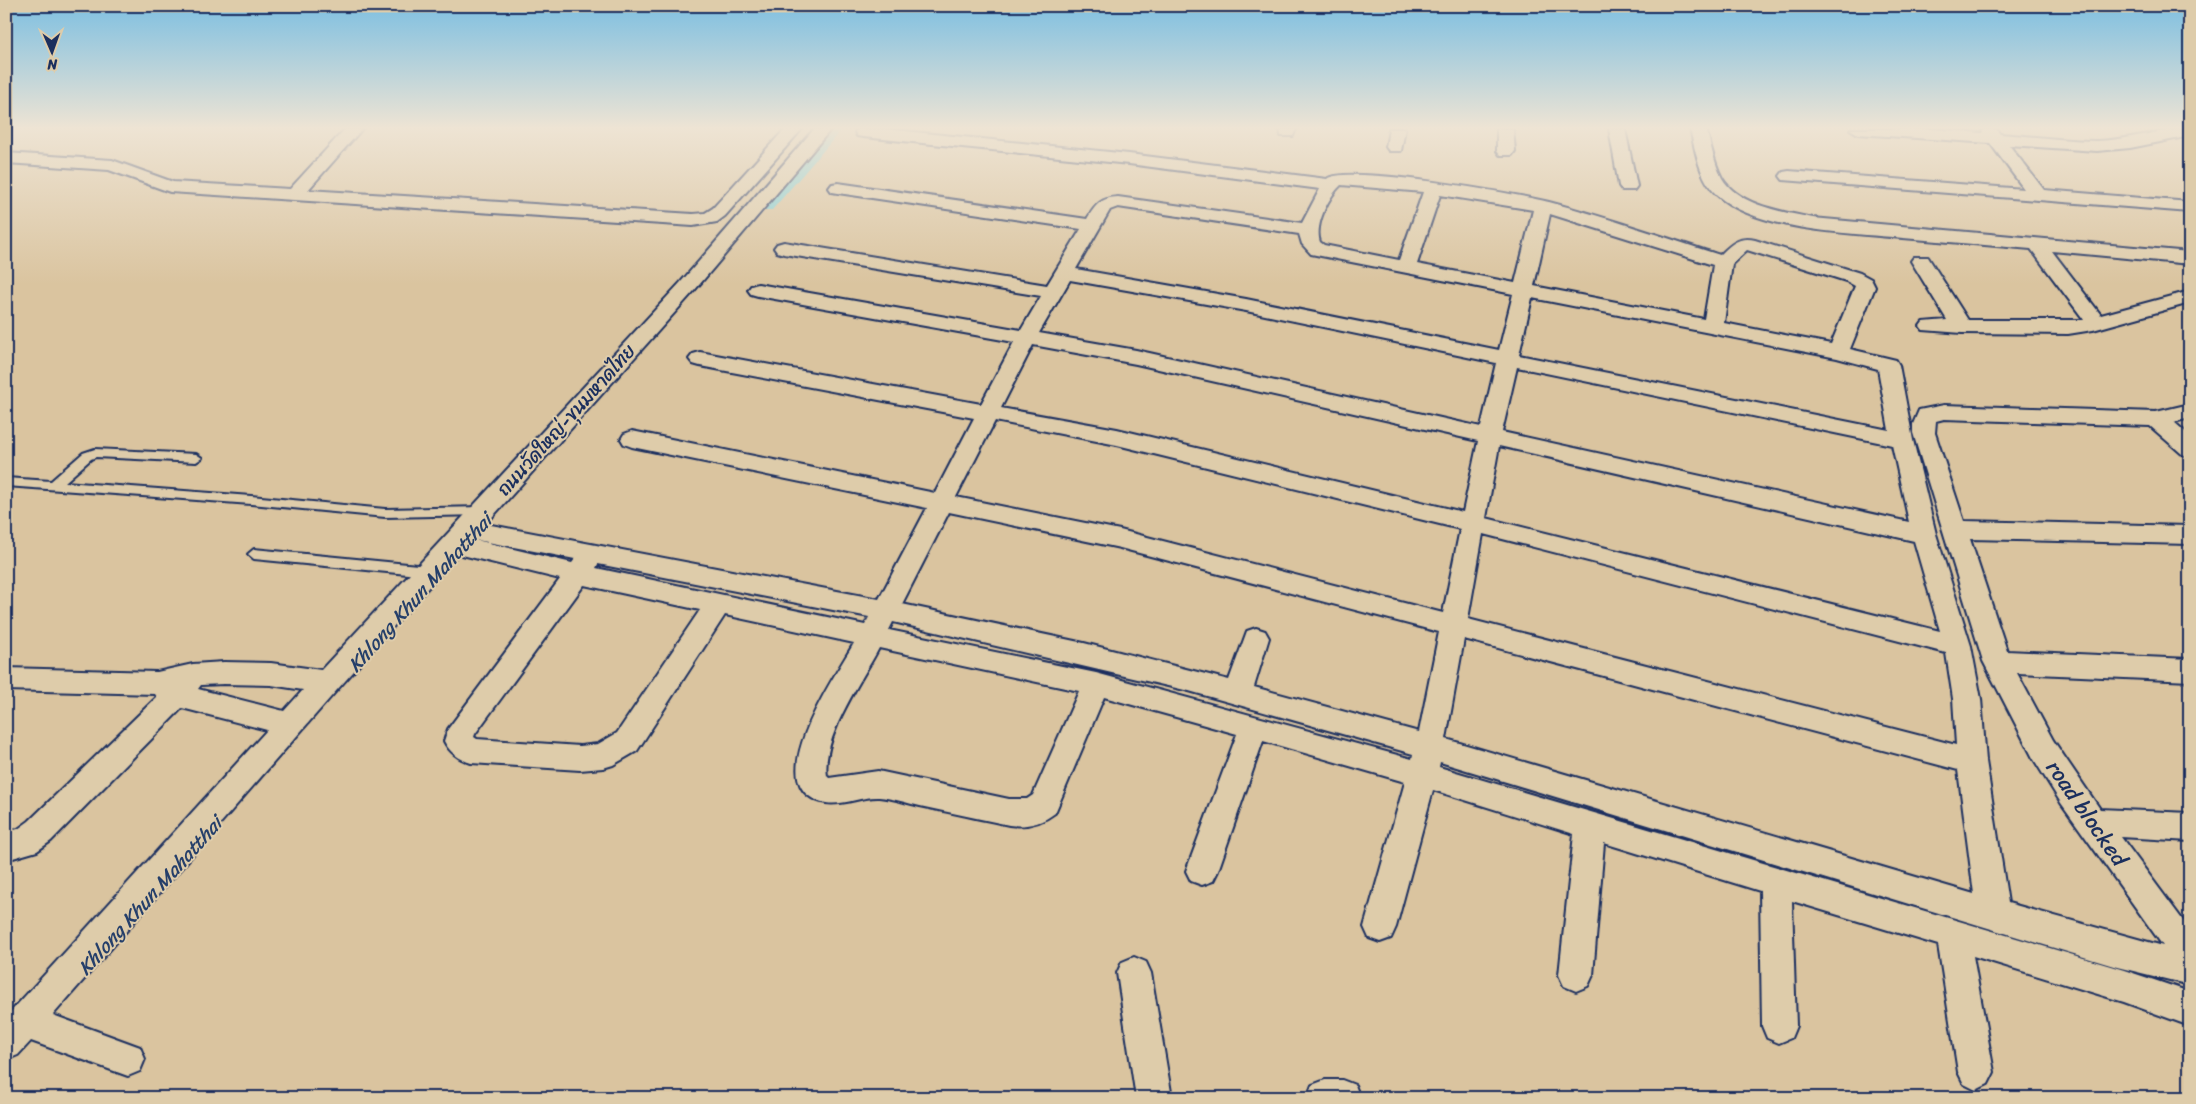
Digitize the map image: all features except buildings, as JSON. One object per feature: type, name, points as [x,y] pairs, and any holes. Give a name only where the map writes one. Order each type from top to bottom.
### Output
[{"type":"street","points":[[150,181],[170,187],[702,219],[719,212],[747,181]]},
{"type":"street","points":[[294,195],[307,181]]},
{"type":"street","name":"ถนนวัดใหญ่-ขุนมหาดไทย","points":[[36,1033],[290,724],[428,571],[470,533],[779,181]]},
{"type":"street","points":[[1296,181],[1331,185]]},
{"type":"street","points":[[1336,181],[1331,185],[1307,229],[1309,241],[1318,250],[1523,292],[1838,352],[1888,365],[1902,440],[1924,534],[1958,646],[1967,699],[1971,761],[1992,912]]},
{"type":"street","points":[[1354,181],[1433,188],[1542,206],[1723,262]]},
{"type":"street","points":[[1627,181],[1628,186]]},
{"type":"street","points":[[1715,181],[1724,192],[1740,202],[1780,216],[1813,224],[2190,258]]},
{"type":"street","points":[[1845,181],[2190,207]]},
{"type":"street","points":[[2026,181],[2038,196]]},
{"type":"street","points":[[838,188],[1092,225]]},
{"type":"street","points":[[1406,268],[1433,188]]},
{"type":"street","points":[[1096,684],[1044,804],[1037,811],[1024,814],[1009,812],[878,784],[828,791],[821,789],[813,783],[811,769],[813,751],[824,724],[886,610],[1027,338],[1092,225],[1106,205],[1118,202],[1307,229]]},
{"type":"street","points":[[1380,927],[1430,747],[1490,436],[1542,206]]},
{"type":"street","points":[[1713,328],[1723,262],[1740,246],[1748,244],[1864,282],[1865,287],[1838,352]]},
{"type":"street","points":[[2037,244],[2096,322]]},
{"type":"street","points":[[784,248],[1246,305],[1902,440]]},
{"type":"street","points":[[1921,261],[1962,327]]},
{"type":"street","points":[[758,290],[1136,357],[1924,534]]},
{"type":"street","points":[[1930,326],[2068,328],[2190,297]]},
{"type":"street","points":[[700,359],[1117,437],[1473,523],[1958,646]]},
{"type":"street","name":"road blocked","points":[[2156,419],[1944,412],[1927,415],[1924,433],[1997,661],[2043,749],[2092,822],[2190,957]]},
{"type":"street","points":[[2156,419],[2190,412]]},
{"type":"street","points":[[2156,419],[2190,449]]},
{"type":"street","points":[[632,439],[1120,539],[1971,761]]},
{"type":"street","points":[[1955,530],[2190,535]]},
{"type":"street","points":[[470,533],[505,546],[585,563],[886,610],[1084,654],[1238,693],[1430,747],[1992,912],[2118,951],[2190,969]]},
{"type":"street","points":[[585,563],[719,603],[1096,684],[1181,706],[1421,774],[2124,986],[2190,1009]]},
{"type":"street","points":[[585,563],[462,729],[458,741],[463,746],[471,751],[580,758],[603,756],[616,750],[627,742],[719,603]]},
{"type":"street","points":[[1238,693],[1256,638]]},
{"type":"street","points":[[1997,661],[2190,670]]},
{"type":"street","points":[[6,679],[176,684],[271,674],[327,682]]},
{"type":"street","points":[[176,684],[290,724]]},
{"type":"street","points":[[6,846],[26,841],[40,832],[176,684]]},
{"type":"street","points":[[1202,871],[1254,727]]},
{"type":"street","points":[[1672,850],[1675,820]]},
{"type":"street","points":[[2092,822],[2190,827]]},
{"type":"street","points":[[1576,975],[1590,825]]},
{"type":"street","points":[[1776,882],[1779,1026]]},
{"type":"street","points":[[1954,935],[1976,1072]]},
{"type":"street","points":[[2118,951],[2124,986]]},
{"type":"street","points":[[1134,973],[1154,1098]]},
{"type":"street","points":[[36,1033],[128,1058]]},
{"type":"street","points":[[1325,1098],[1342,1098]]},
{"type":"lane","points":[[53,486],[78,463],[95,453],[196,458]]},
{"type":"lane","points":[[6,482],[251,500],[385,513],[470,533]]},
{"type":"lane","points":[[254,554],[428,571]]},
{"type":"waterway","name":"Khlong Khun Mahatthai","points":[[765,206],[788,181]]}]
